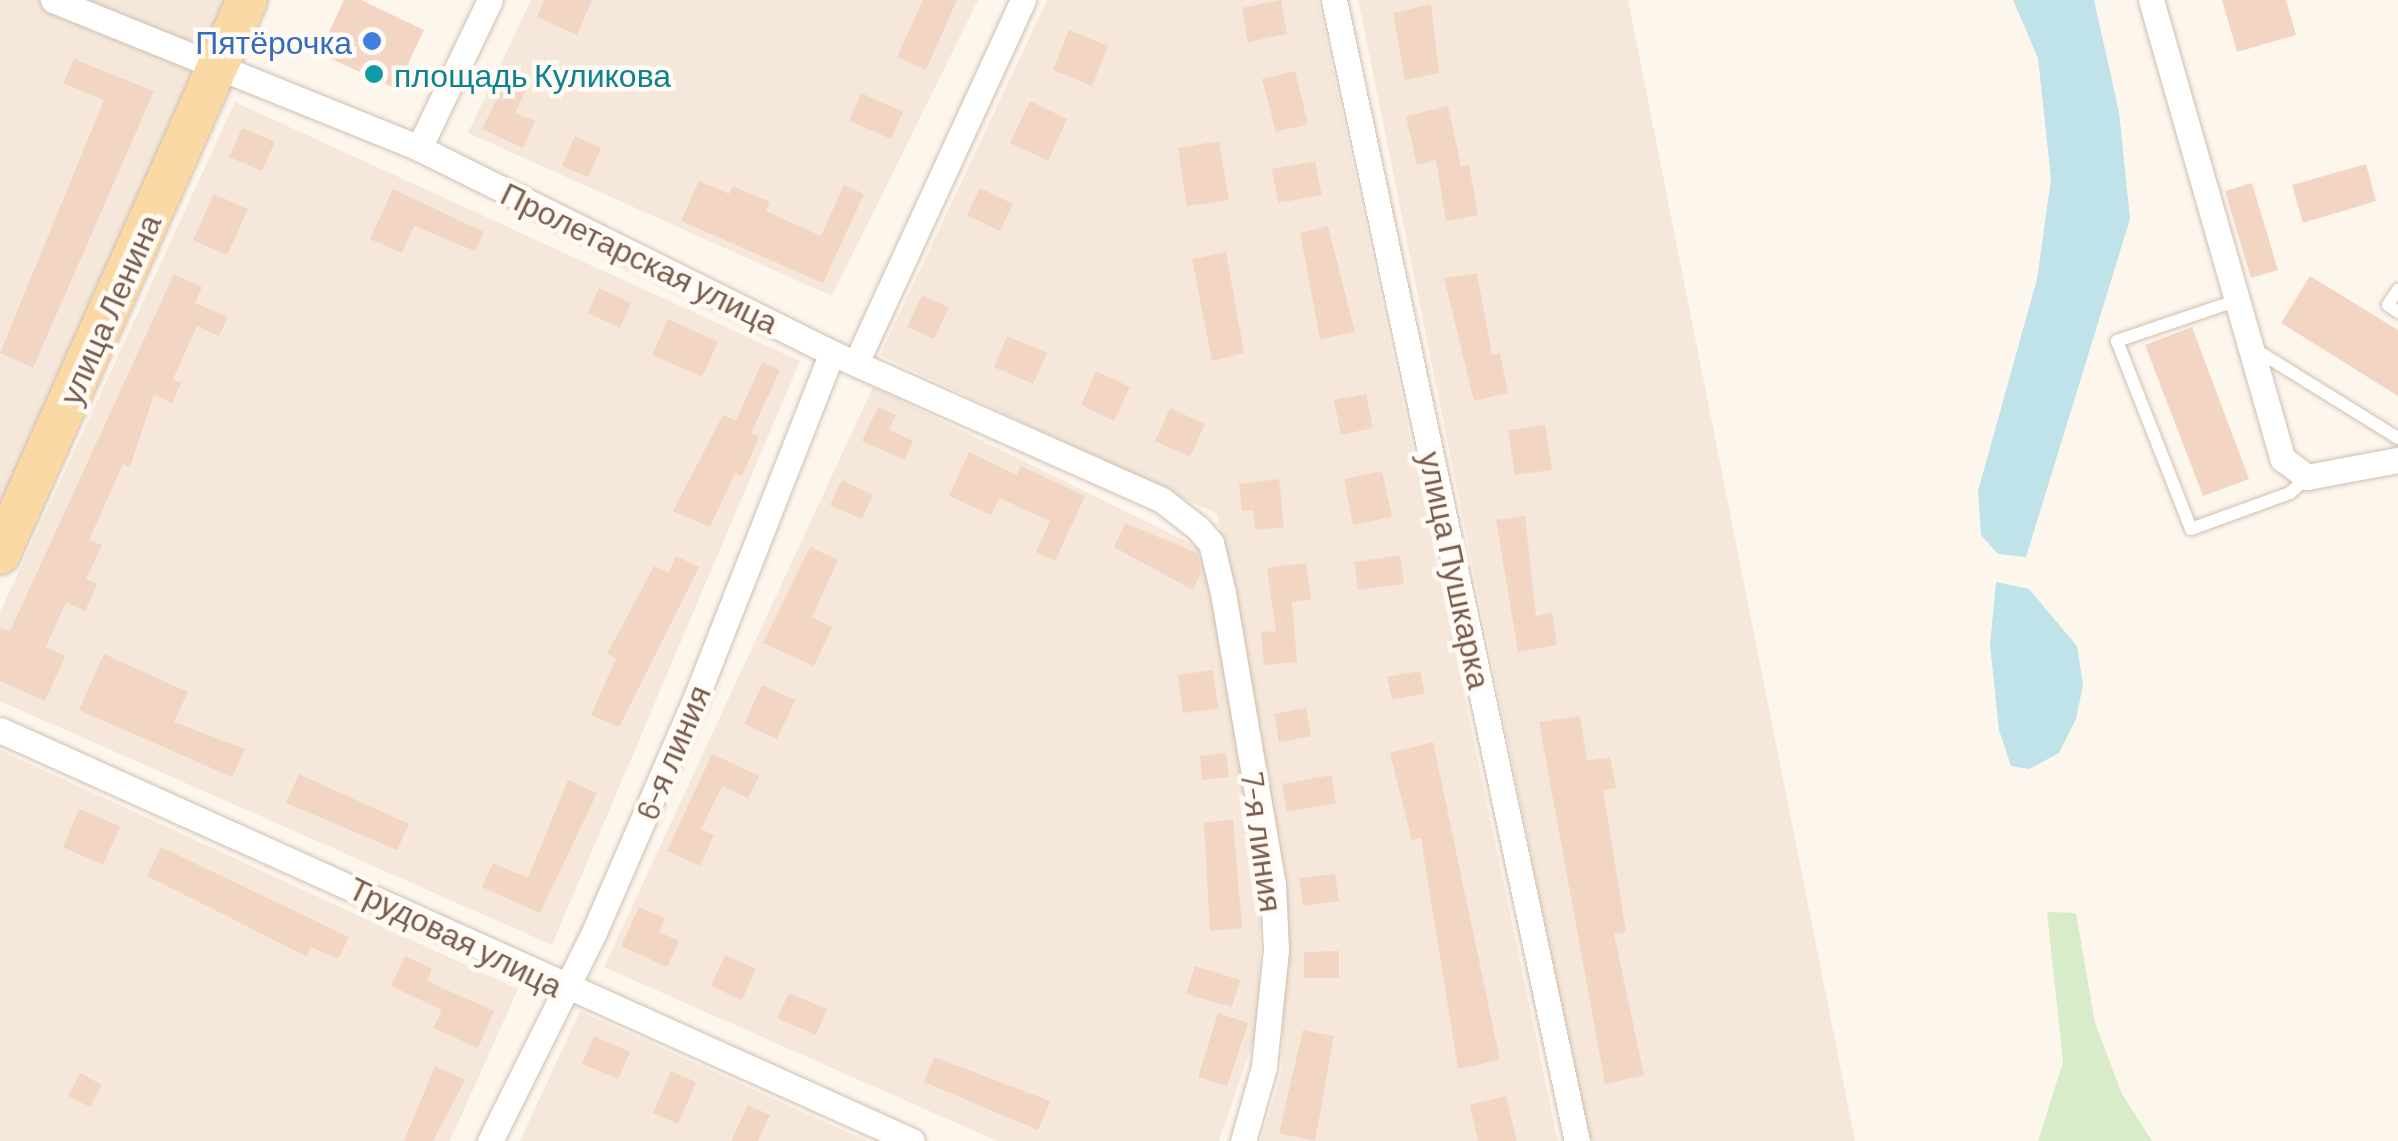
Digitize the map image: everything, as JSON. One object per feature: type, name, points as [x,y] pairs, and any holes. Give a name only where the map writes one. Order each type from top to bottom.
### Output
[{"type":"main road","points":[[218,64],[247,0]]},
{"type":"main road","name":"улица Ленина","points":[[0,554],[218,64]]},
{"type":"street","name":"Пролетарская улица","points":[[53,0],[419,148],[832,353],[1162,500],[1211,543]]},
{"type":"street","points":[[419,148],[490,0]]},
{"type":"street","points":[[856,364],[1023,0]]},
{"type":"street","name":"улица Пушкарка","points":[[1334,0],[1577,1141]]},
{"type":"street","points":[[2151,0],[2283,458],[2307,477],[2398,460]]},
{"type":"street","name":"6-я линия","points":[[490,1141],[562,988],[595,930],[688,718],[832,353]]},
{"type":"street","name":"7-я линия","points":[[1211,543],[1274,901],[1276,950],[1264,1067],[1242,1141]]},
{"type":"street","name":"Трудовая улица","points":[[0,730],[328,873],[562,988],[912,1141]]},
{"type":"lane","points":[[2398,290],[2388,305],[2398,312]]},
{"type":"lane","points":[[2238,300],[2117,341],[2191,529],[2290,494],[2307,477]]},
{"type":"lane","points":[[2252,348],[2398,438]]},
{"type":"shaded area","points":[[0,0],[231,0],[0,522]]},
{"type":"shaded area","points":[[531,0],[978,0],[832,296],[468,133]]},
{"type":"shaded area","points":[[1047,0],[1318,0],[1558,1141],[1261,1141],[1282,1071],[1285,872],[1217,514],[880,355]]},
{"type":"shaded area","points":[[1358,0],[1628,0],[1855,1141],[1589,1141]]},
{"type":"shaded area","points":[[235,102],[800,361],[552,945],[0,701],[0,612]]},
{"type":"shaded area","points":[[873,387],[1210,553],[1260,918],[1259,1024],[1219,1141],[997,1141],[604,967]]},
{"type":"shaded area","points":[[0,750],[518,989],[450,1141],[0,1141]]},
{"type":"shaded area","points":[[580,1011],[867,1141],[520,1141]]},
{"type":"green space","points":[[2047,912],[2076,913],[2095,1023],[2122,1094],[2152,1141],[2038,1141],[2063,1062]]},
{"type":"water","points":[[2013,0],[2094,0],[2119,112],[2130,219],[2026,557],[1998,554],[1981,535],[1978,491],[2037,279],[2051,179],[2038,58]]},
{"type":"water","points":[[1996,582],[2029,589],[2077,646],[2083,685],[2076,719],[2059,753],[2029,769],[2011,766],[1999,730],[1990,645]]},
{"type":"building","name":"Пятёрочка","points":[[344,0],[361,0],[424,30],[396,89],[319,53]]},
{"type":"building","points":[[544,0],[592,0],[577,35],[537,17]]},
{"type":"building","points":[[923,0],[957,0],[926,70],[897,57]]},
{"type":"building","points":[[1281,0],[1287,34],[1248,42],[1242,8]]},
{"type":"building","points":[[2222,0],[2286,0],[2296,35],[2237,52]]},
{"type":"building","points":[[1431,4],[1439,73],[1405,80],[1393,13]]},
{"type":"building","points":[[1069,30],[1108,46],[1092,86],[1053,70]]},
{"type":"building","points":[[74,59],[154,91],[33,368],[0,353],[104,100],[63,83]]},
{"type":"building","points":[[1295,71],[1308,124],[1276,132],[1262,79]]},
{"type":"building","points":[[507,79],[527,88],[515,113],[535,121],[523,148],[482,129]]},
{"type":"building","points":[[861,93],[903,112],[891,139],[849,121]]},
{"type":"building","points":[[1030,101],[1067,119],[1048,161],[1010,143]]},
{"type":"building","points":[[1448,106],[1461,166],[1469,165],[1478,215],[1446,221],[1436,160],[1417,165],[1406,116]]},
{"type":"building","points":[[242,128],[275,142],[262,171],[229,157]]},
{"type":"building","points":[[575,136],[601,148],[588,177],[562,166]]},
{"type":"building","points":[[1219,141],[1229,200],[1187,206],[1178,148]]},
{"type":"building","points":[[1315,161],[1322,195],[1278,203],[1272,169]]},
{"type":"building","points":[[2366,164],[2376,201],[2303,223],[2292,185]]},
{"type":"building","points":[[699,181],[729,194],[733,186],[770,202],[766,211],[821,236],[844,185],[864,194],[823,283],[681,221]]},
{"type":"building","points":[[2252,183],[2278,270],[2251,278],[2225,191]]},
{"type":"building","points":[[980,188],[1013,204],[1000,231],[967,215]]},
{"type":"building","points":[[393,189],[484,232],[475,251],[414,226],[402,253],[370,239]]},
{"type":"building","points":[[214,194],[248,209],[227,255],[193,240]]},
{"type":"building","points":[[1328,226],[1355,332],[1320,339],[1300,233]]},
{"type":"building","points":[[1226,252],[1244,353],[1212,361],[1192,259]]},
{"type":"building","points":[[1477,273],[1492,355],[1500,353],[1508,393],[1474,401],[1444,278]]},
{"type":"building","points":[[174,274],[202,287],[195,303],[228,317],[219,336],[197,326],[173,379],[181,383],[172,403],[154,395],[130,467],[123,464],[89,540],[102,545],[86,579],[97,584],[85,611],[66,602],[46,647],[65,656],[45,701],[0,681],[0,627],[10,631]]},
{"type":"building","points":[[2310,276],[2398,330],[2398,396],[2281,323]]},
{"type":"building","points":[[599,288],[631,303],[620,328],[588,313]]},
{"type":"building","points":[[922,295],[949,307],[934,339],[907,327]]},
{"type":"building","points":[[668,319],[718,342],[702,377],[652,355]]},
{"type":"building","points":[[2192,327],[2249,479],[2203,496],[2145,345]]},
{"type":"building","points":[[1007,336],[1047,353],[1033,384],[994,367]]},
{"type":"building","points":[[762,362],[780,370],[751,433],[759,437],[742,476],[735,473],[710,527],[673,511],[723,415],[736,421]]},
{"type":"building","points":[[1096,371],[1130,387],[1114,421],[1081,405]]},
{"type":"building","points":[[1366,394],[1373,428],[1341,435],[1334,400]]},
{"type":"building","points":[[878,407],[896,415],[889,430],[913,441],[905,460],[862,441]]},
{"type":"building","points":[[1170,408],[1205,424],[1190,457],[1155,441]]},
{"type":"building","points":[[1545,425],[1552,470],[1515,475],[1508,430]]},
{"type":"building","points":[[969,452],[1017,475],[1021,466],[1085,496],[1055,561],[1036,552],[1050,521],[999,498],[991,515],[949,496]]},
{"type":"building","points":[[1382,471],[1392,517],[1353,525],[1344,479]]},
{"type":"building","points":[[1279,479],[1284,527],[1255,530],[1253,510],[1242,511],[1239,484]]},
{"type":"building","points":[[842,480],[873,495],[862,519],[830,505]]},
{"type":"building","points":[[1525,516],[1536,616],[1552,613],[1557,645],[1518,652],[1496,520]]},
{"type":"building","points":[[1125,523],[1197,553],[1201,572],[1193,590],[1114,547]]},
{"type":"building","points":[[810,547],[838,560],[812,617],[832,627],[814,666],[763,643]]},
{"type":"building","points":[[1400,555],[1404,584],[1358,590],[1354,562]]},
{"type":"building","points":[[676,556],[699,567],[619,727],[591,715],[616,658],[607,654],[654,566],[669,573]]},
{"type":"building","points":[[1306,563],[1311,599],[1292,602],[1297,662],[1264,665],[1261,632],[1276,631],[1267,568]]},
{"type":"building","points":[[104,654],[188,692],[174,722],[245,749],[232,777],[79,710]]},
{"type":"building","points":[[1213,670],[1218,709],[1183,713],[1178,675]]},
{"type":"building","points":[[1420,671],[1425,693],[1392,700],[1387,677]]},
{"type":"building","points":[[762,685],[795,700],[777,739],[744,724]]},
{"type":"building","points":[[1306,708],[1311,736],[1279,742],[1274,714]]},
{"type":"building","points":[[1580,716],[1587,761],[1610,757],[1616,788],[1603,790],[1626,932],[1614,934],[1644,1075],[1605,1084],[1539,722]]},
{"type":"building","points":[[1433,742],[1500,1060],[1458,1069],[1421,838],[1412,840],[1390,753]]},
{"type":"building","points":[[1226,753],[1229,777],[1202,780],[1200,756]]},
{"type":"building","points":[[712,754],[759,776],[748,798],[722,786],[701,829],[714,835],[700,866],[667,851]]},
{"type":"building","points":[[299,774],[409,824],[397,850],[286,803]]},
{"type":"building","points":[[1332,775],[1336,803],[1287,812],[1282,784]]},
{"type":"building","points":[[568,780],[597,793],[540,913],[482,887],[493,863],[528,878]]},
{"type":"building","points":[[79,809],[120,826],[103,865],[63,847]]},
{"type":"building","points":[[1233,819],[1242,928],[1210,931],[1204,823]]},
{"type":"building","points":[[161,847],[349,937],[338,959],[311,947],[306,956],[147,876]]},
{"type":"building","points":[[1335,874],[1339,901],[1303,906],[1299,878]]},
{"type":"building","points":[[639,907],[665,918],[659,932],[679,941],[667,967],[621,946]]},
{"type":"building","points":[[1339,951],[1339,978],[1304,978],[1304,952]]},
{"type":"building","points":[[725,955],[756,969],[742,1000],[711,986]]},
{"type":"building","points":[[405,956],[432,969],[427,981],[494,1011],[478,1048],[433,1028],[442,1010],[391,986]]},
{"type":"building","points":[[1195,966],[1240,980],[1232,1007],[1186,994]]},
{"type":"building","points":[[789,993],[827,1009],[816,1035],[777,1018]]},
{"type":"building","points":[[1218,1013],[1248,1023],[1227,1086],[1198,1077]]},
{"type":"building","points":[[1303,1030],[1334,1036],[1315,1141],[1279,1133]]},
{"type":"building","points":[[594,1036],[630,1052],[618,1079],[582,1064]]},
{"type":"building","points":[[934,1057],[1050,1101],[1038,1130],[924,1082]]},
{"type":"building","points":[[435,1066],[465,1080],[433,1141],[404,1141]]},
{"type":"building","points":[[671,1071],[696,1082],[678,1124],[653,1113]]},
{"type":"building","points":[[80,1073],[102,1085],[90,1107],[68,1096]]},
{"type":"building","points":[[1506,1096],[1517,1141],[1478,1141],[1470,1105]]},
{"type":"building","points":[[748,1105],[770,1115],[758,1141],[731,1141]]},
{"type":"place","name":"Пятёрочка","points":[[372,41]]},
{"type":"place","name":"площадь Куликова","points":[[374,74]]}]
